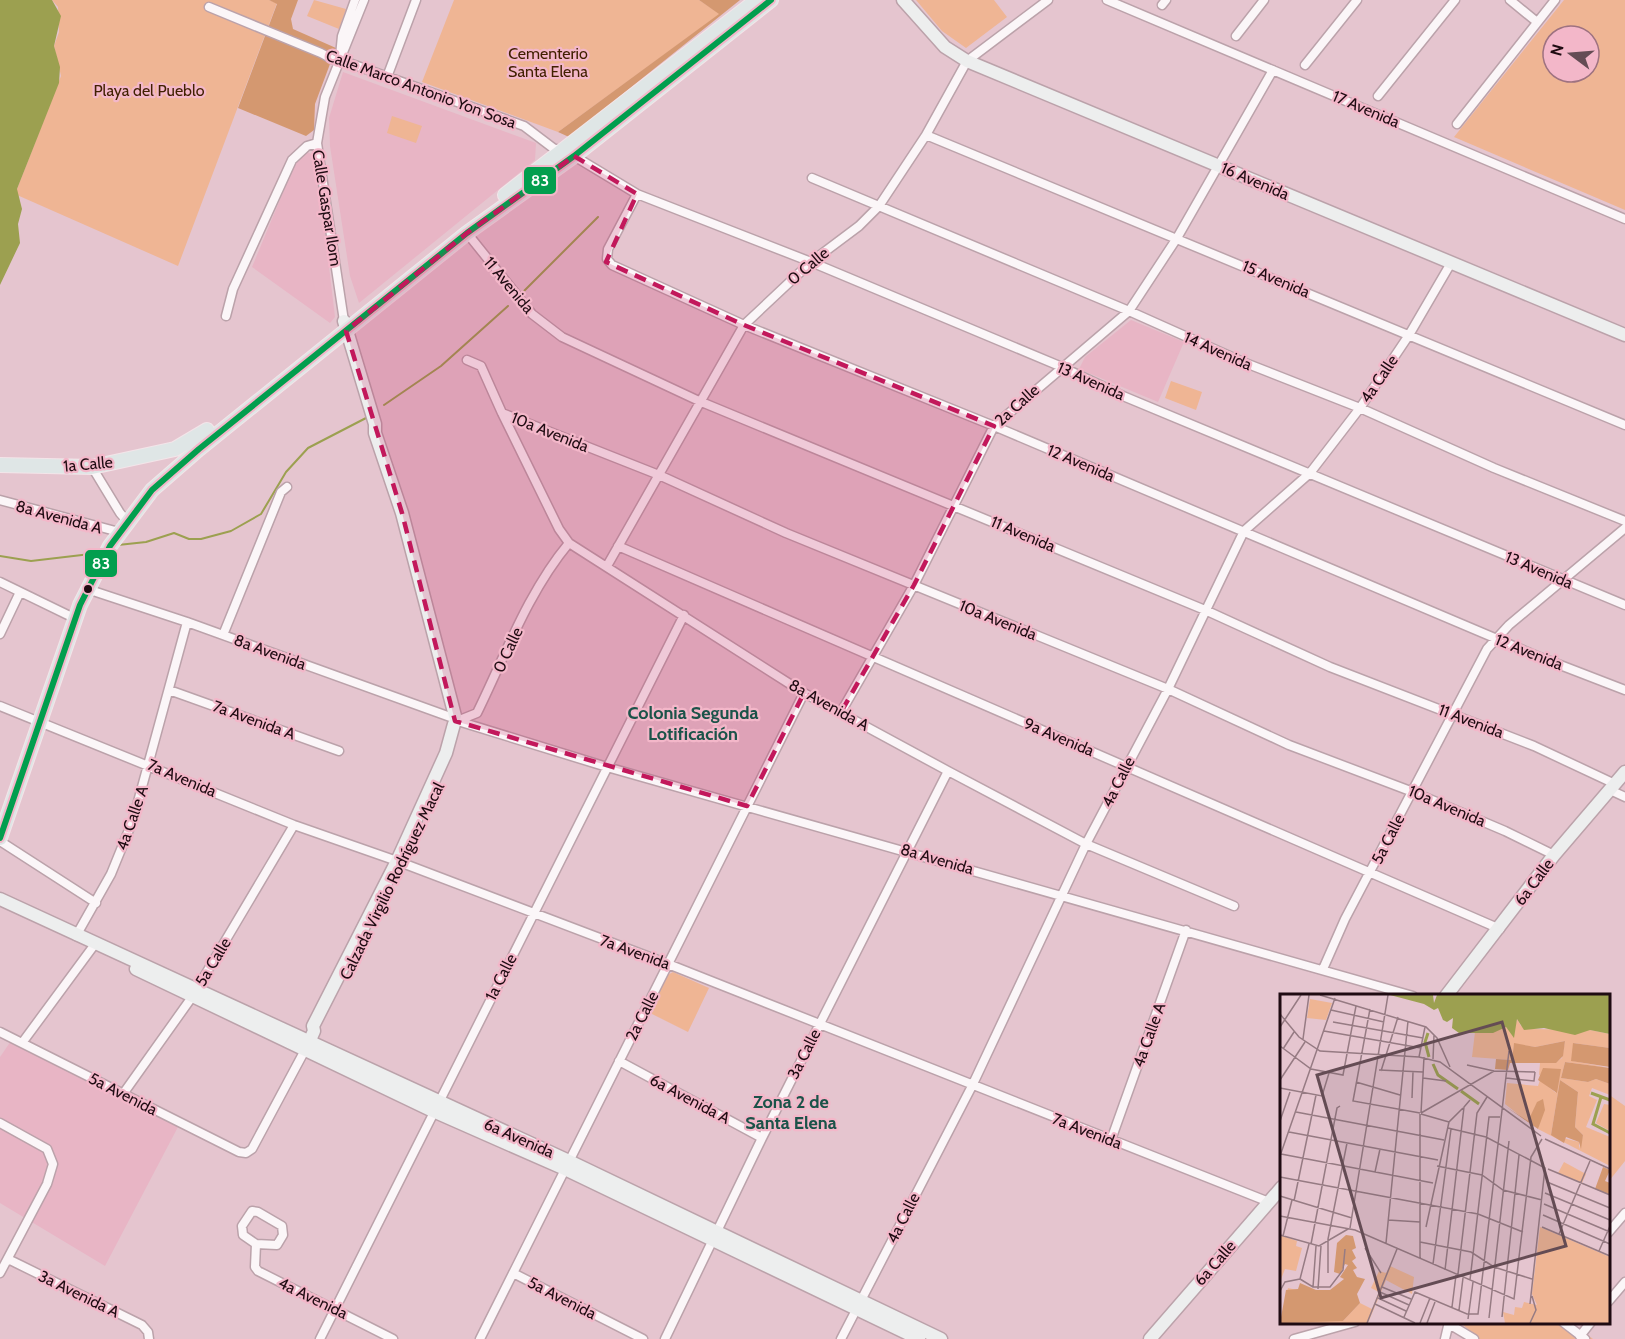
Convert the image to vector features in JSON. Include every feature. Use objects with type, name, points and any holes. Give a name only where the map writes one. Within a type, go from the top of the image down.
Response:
[{"type":"main road","points":[[345,326],[567,154],[757,0]]},
{"type":"main road","points":[[0,839],[75,618],[87,590],[123,527],[152,490],[345,326],[771,0]]},
{"type":"main road","name":"1a Calle","points":[[0,465],[92,466],[175,449],[195,440],[345,326]]},
{"type":"street","points":[[339,63],[342,36],[355,0]]},
{"type":"street","points":[[339,63],[364,0]]},
{"type":"street","points":[[387,77],[416,0]]},
{"type":"street","name":"16 Avenida","points":[[903,0],[945,47],[967,61],[1625,335]]},
{"type":"street","name":"0 Calle","points":[[607,566],[744,325],[811,262],[859,226],[879,206],[926,135],[967,61],[1048,0]]},
{"type":"street","name":"17 Avenida","points":[[1107,0],[1625,219]]},
{"type":"street","points":[[1236,36],[1264,0]]},
{"type":"street","points":[[1305,65],[1358,0]]},
{"type":"street","points":[[1378,96],[1455,0]]},
{"type":"street","points":[[1510,0],[1538,22]]},
{"type":"street","points":[[1457,123],[1555,0]]},
{"type":"street","name":"Calle Marco Antonio Yon Sosa","points":[[209,7],[321,53],[339,63],[349,63],[524,126],[567,154]]},
{"type":"street","name":"Calle Gaspar Ilom","points":[[339,63],[325,97],[317,143],[345,326]]},
{"type":"street","name":"2a Calle","points":[[841,712],[871,656],[914,585],[994,426],[1130,311],[1177,238],[1216,165],[1273,70]]},
{"type":"street","name":"15 Avenida","points":[[926,135],[1625,425]]},
{"type":"street","points":[[226,316],[233,289],[292,160],[307,146],[317,143]]},
{"type":"street","name":"13 Avenida","points":[[567,154],[637,194],[811,262],[1062,367],[1123,396],[1625,605]]},
{"type":"street","name":"14 Avenida","points":[[812,178],[1130,311],[1243,362],[1360,408],[1494,468],[1625,521]]},
{"type":"street","name":"12 Avenida","points":[[637,194],[609,249],[607,259],[612,265],[744,325],[994,426],[1496,639],[1625,690]]},
{"type":"street","name":"11 Avenida","points":[[467,233],[532,314],[562,337],[699,401],[1205,610],[1330,667],[1534,746],[1612,787],[1625,797]]},
{"type":"street","name":"4a Calle","points":[[841,1339],[972,1086],[1064,896],[1086,844],[1168,688],[1244,531],[1310,473],[1360,408],[1408,335],[1451,263]]},
{"type":"street","name":"Calzada Virgilio Rodríguez Macal","points":[[246,1153],[252,1149],[310,1041],[319,1029],[400,862],[458,720],[460,700],[410,514],[382,431],[375,424],[345,326]]},
{"type":"street","name":"10a Avenida","points":[[467,360],[481,366],[502,413],[659,475],[786,533],[1168,688],[1289,745],[1413,792],[1505,831],[1554,855]]},
{"type":"street","name":"8a Avenida A","points":[[502,413],[559,529],[569,543],[804,693],[1086,844],[1234,906]]},
{"type":"street","points":[[92,466],[123,527]]},
{"type":"street","points":[[223,635],[281,492],[287,487]]},
{"type":"street","name":"8a Avenida A","points":[[0,501],[123,527]]},
{"type":"street","name":"5a Calle","points":[[1323,969],[1345,919],[1455,714],[1487,649],[1561,580],[1625,528]]},
{"type":"street","name":"0 Calle","points":[[458,720],[477,713],[532,598],[555,560],[569,543]]},
{"type":"street","name":"9a Avenida","points":[[618,546],[1500,929]]},
{"type":"street","points":[[0,582],[75,618]]},
{"type":"street","name":"8a Avenida","points":[[87,590],[187,622],[458,720],[607,767],[1406,994]]},
{"type":"street","points":[[0,634],[20,592]]},
{"type":"street","name":"1a Calle","points":[[320,1339],[435,1106],[684,615]]},
{"type":"street","name":"4a Calle A","points":[[76,936],[96,903],[123,848],[150,765],[187,622]]},
{"type":"street","name":"7a Avenida A","points":[[169,690],[339,751]]},
{"type":"street","name":"2a Calle","points":[[480,1339],[804,693]]},
{"type":"street","name":"7a Avenida","points":[[0,706],[294,825],[400,862],[668,964],[819,1026],[1269,1202]]},
{"type":"street","name":"3a Calle","points":[[665,1339],[762,1138],[948,771]]},
{"type":"street","name":"6a Calle","points":[[1448,994],[1500,929],[1554,855],[1625,772]]},
{"type":"street","name":"5a Calle","points":[[123,1094],[195,993],[294,825]]},
{"type":"street","points":[[0,839],[96,903]]},
{"type":"street","name":"6a Avenida","points":[[0,899],[195,993],[310,1041],[435,1106],[567,1165],[858,1304],[941,1339]]},
{"type":"street","name":"4a Calle A","points":[[1111,1140],[1186,930]]},
{"type":"street","points":[[22,1043],[95,944]]},
{"type":"street","name":"5a Avenida","points":[[0,1032],[239,1152],[246,1153]]},
{"type":"street","name":"6a Avenida A","points":[[619,1061],[762,1138]]},
{"type":"street","points":[[0,1123],[47,1149],[53,1164],[47,1184],[0,1273]]},
{"type":"street","name":"6a Calle","points":[[1150,1339],[1280,1188]]},
{"type":"street","name":"4a Avenida","points":[[252,1211],[279,1223],[283,1230],[277,1245],[256,1244],[243,1235],[241,1230],[252,1211]]},
{"type":"street","points":[[1610,1231],[1625,1213]]},
{"type":"street","name":"4a Avenida","points":[[256,1244],[256,1270],[393,1339]]},
{"type":"street","name":"3a Avenida A","points":[[8,1259],[142,1325],[149,1336]]},
{"type":"street","name":"5a Avenida","points":[[513,1273],[643,1339]]},
{"type":"street","points":[[1610,1300],[1625,1282]]},
{"type":"street","name":"6a Avenida","points":[[858,1304],[919,1339]]},
{"type":"street","points":[[1294,1339],[1351,1324]]},
{"type":"street","points":[[1445,1339],[1449,1324]]},
{"type":"street","points":[[1451,1324],[1474,1339]]},
{"type":"street","points":[[1564,1324],[1582,1337],[1590,1324]]},
{"type":"highlighted area","points":[[574,156],[637,194],[606,262],[744,325],[994,426],[914,585],[841,712],[804,693],[747,806],[455,721],[402,513],[346,331],[467,233]]},
{"type":"shaded area","points":[[0,0],[52,0],[61,16],[54,46],[60,67],[59,83],[17,189],[22,209],[18,224],[20,243],[0,285]]},
{"type":"shaded area","points":[[269,0],[298,0],[291,19],[293,29],[336,48],[315,104],[314,130],[306,136],[238,108],[277,4]]},
{"type":"shaded area","points":[[699,0],[740,0],[569,137],[558,132],[719,14]]},
{"type":"shaded area","points":[[343,72],[536,143],[535,160],[359,303],[350,276],[330,146],[329,118]]},
{"type":"shaded area","points":[[306,151],[316,157],[335,317],[330,323],[252,267],[294,166]]},
{"type":"shaded area","points":[[1131,320],[1184,342],[1158,402],[1079,369],[1085,357]]},
{"type":"shaded area","points":[[11,1041],[179,1125],[105,1266],[0,1203],[0,1057]]},
{"type":"green space","name":"Playa del Pueblo","points":[[52,0],[269,0],[277,3],[178,266],[17,195],[17,189],[61,76],[54,46],[59,32],[58,7]]},
{"type":"green space","points":[[314,0],[346,9],[339,29],[307,16]]},
{"type":"green space","name":"Cementerio Santa Elena","points":[[454,0],[699,0],[720,14],[558,132],[422,82]]},
{"type":"green space","points":[[916,0],[994,0],[1007,17],[966,48],[942,31]]},
{"type":"green space","points":[[1564,0],[1625,0],[1625,210],[1454,137],[1541,29],[1541,84],[1601,84],[1601,24],[1545,24]]},
{"type":"green space","points":[[392,116],[422,126],[416,143],[387,133]]},
{"type":"green space","points":[[1171,381],[1202,392],[1196,410],[1165,398]]},
{"type":"green space","points":[[673,972],[709,988],[688,1032],[648,1012],[666,976]]},
{"type":"green space","points":[[1610,1095],[1625,1106],[1625,1161],[1610,1180]]},
{"type":"green space","points":[[1462,1324],[1573,1324],[1593,1339],[1479,1339]]},
{"type":"waterway","points":[[522,293],[598,217]]},
{"type":"waterway","points":[[384,405],[441,366],[508,306]]},
{"type":"waterway","points":[[118,545],[146,542],[174,533],[189,539],[201,539],[231,531],[261,514],[286,472],[308,448],[366,418]]},
{"type":"waterway","points":[[0,556],[31,561],[99,553]]},
{"type":"transit line","name":"83","points":[[0,838],[80,605],[110,546],[152,490],[199,449],[467,233],[574,156],[771,0]]},
{"type":"district","name":"Colonia Segunda Lotificación","points":[[693,723]]},
{"type":"district","name":"Zona 2 de Santa Elena","points":[[791,1112]]}]
